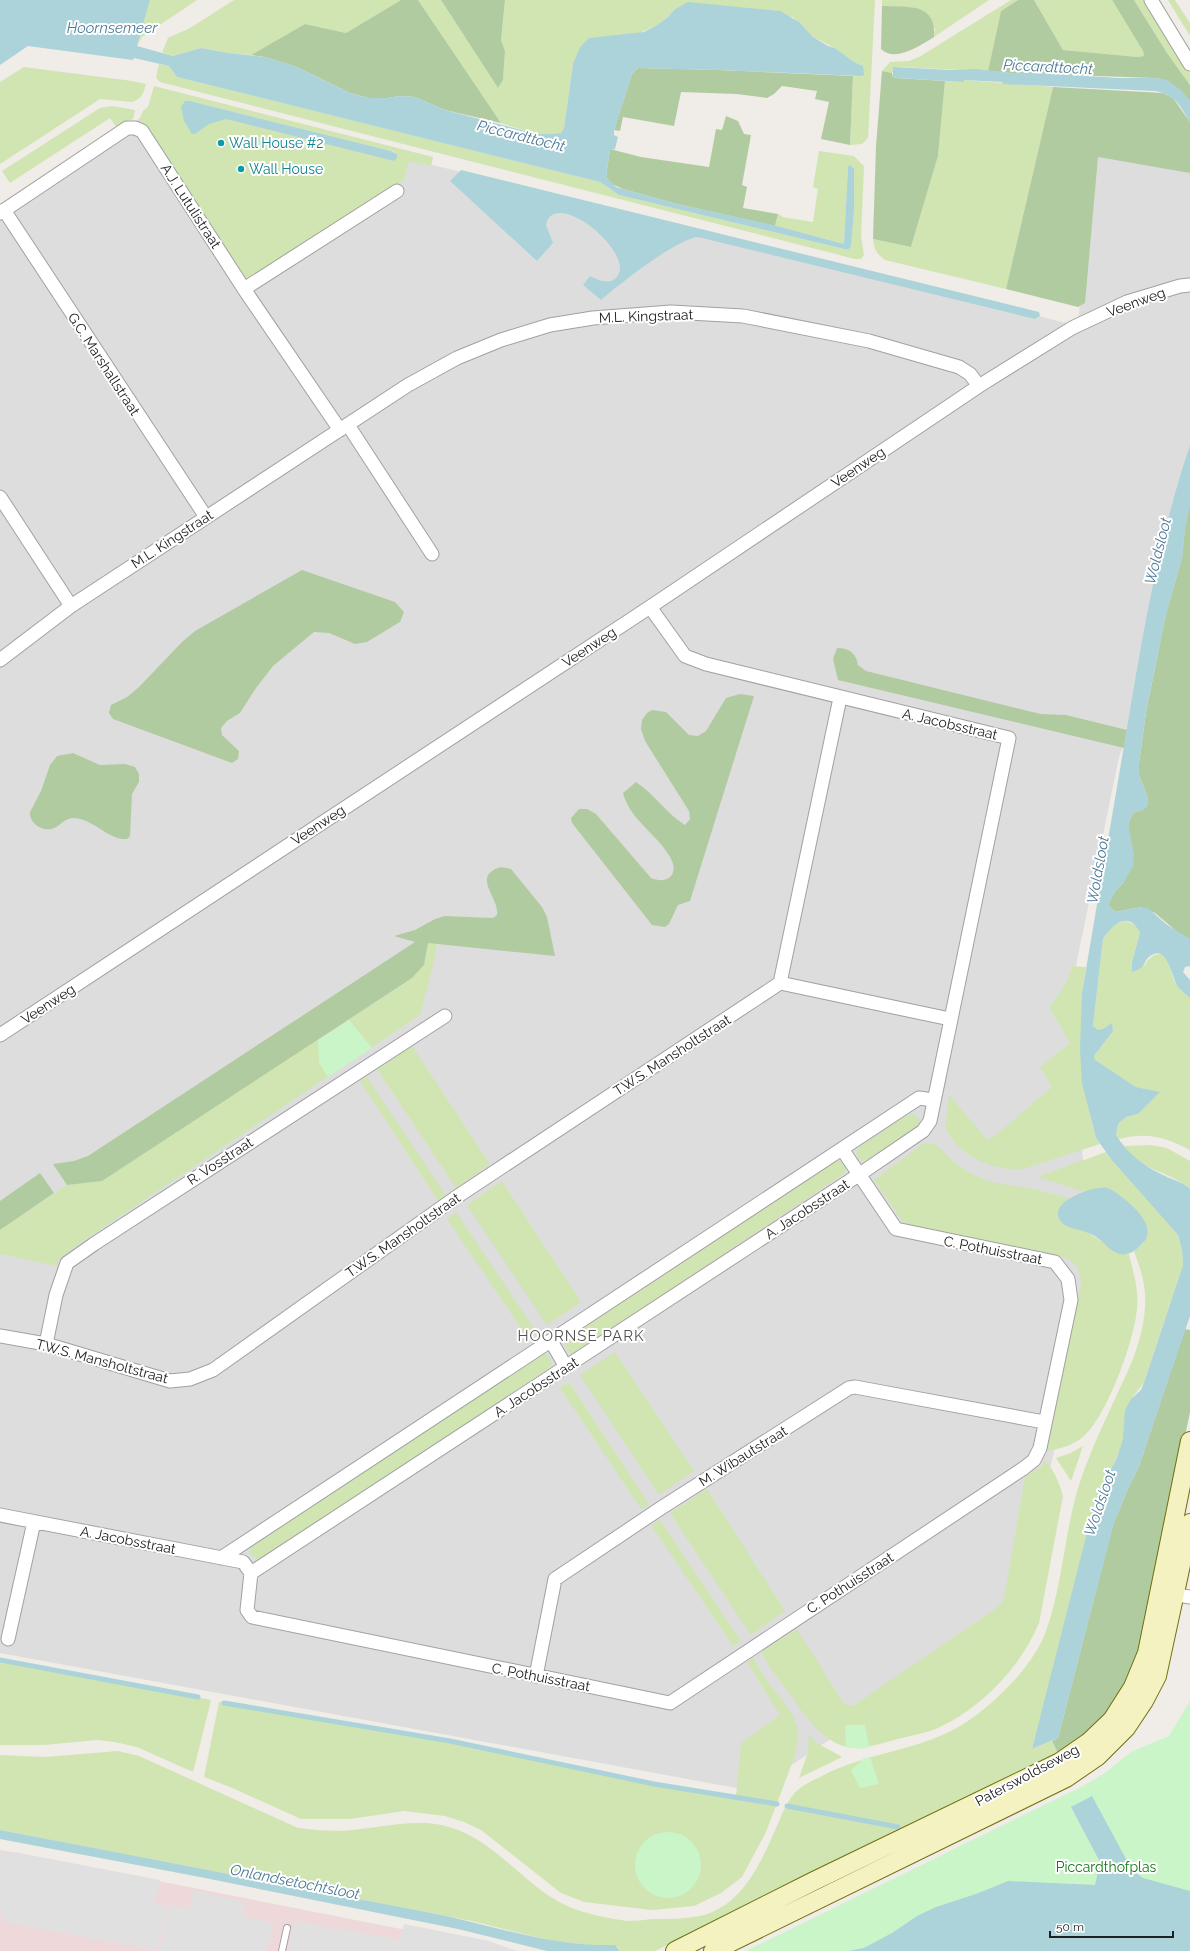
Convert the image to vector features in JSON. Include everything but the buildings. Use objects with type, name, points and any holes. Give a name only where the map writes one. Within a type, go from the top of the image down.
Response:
[{"type":"main road","name":"Paterswoldseweg","points":[[675,1951],[814,1881],[1060,1762],[1089,1742],[1112,1720],[1133,1687],[1147,1653],[1175,1594],[1190,1441]]},
{"type":"main road","name":"Paterswoldseweg","points":[[713,1951],[1066,1778],[1098,1756],[1126,1728],[1144,1701],[1157,1676],[1190,1523]]},
{"type":"street","points":[[1151,0],[1190,64]]},
{"type":"street","name":"A.J. Lutulistraat","points":[[2,211],[127,128],[135,128],[142,131],[244,289],[344,427]]},
{"type":"street","points":[[244,289],[397,191]]},
{"type":"street","name":"G.C. Marshallstraat","points":[[2,211],[206,517]]},
{"type":"street","name":"Veenweg","points":[[0,1035],[650,606],[979,386],[1079,325],[1127,302],[1180,286],[1190,285]]},
{"type":"street","name":"M.L. Kingstraat","points":[[0,660],[71,606],[415,381],[457,358],[501,340],[574,320],[671,312],[743,316],[869,341],[960,367],[970,374],[979,386]]},
{"type":"street","points":[[344,427],[432,554]]},
{"type":"street","points":[[0,497],[71,606]]},
{"type":"street","name":"A. Jacobsstraat","points":[[0,1515],[243,1562],[251,1573],[860,1174],[923,1131],[930,1121],[933,1100],[1009,738],[840,698],[706,664],[685,656],[650,606]]},
{"type":"street","points":[[840,698],[780,984],[950,1019]]},
{"type":"street","name":"T.W.S. Mansholtstraat","points":[[0,1336],[46,1344],[170,1381],[190,1380],[213,1370],[455,1198],[780,984]]},
{"type":"street","name":"R. Vosstraat","points":[[46,1344],[56,1294],[67,1263],[347,1078],[445,1016]]},
{"type":"street","points":[[221,1558],[918,1098],[933,1100]]},
{"type":"street","name":"C. Pothuisstraat","points":[[251,1573],[247,1610],[252,1616],[536,1676],[670,1702],[1024,1468],[1038,1453],[1071,1300],[1068,1279],[1055,1262],[896,1229],[890,1223],[860,1174],[842,1149]]},
{"type":"street","points":[[550,1341],[566,1367]]},
{"type":"street","name":"M. Wibautstraat","points":[[536,1676],[555,1580],[661,1508],[849,1388],[855,1387],[1044,1422]]},
{"type":"street","points":[[8,1639],[34,1522]]},
{"type":"lane","points":[[282,1951],[287,1928]]},
{"type":"shaded area","points":[[168,99],[1078,326],[1092,154],[1190,165],[1190,566],[1119,757],[1067,1009],[1095,1271],[1017,1614],[753,1791],[0,1653],[0,213]]},
{"type":"shaded area","points":[[0,1850],[17,1853],[512,1951],[0,1951]]},
{"type":"shaded area","points":[[0,1852],[13,1854],[2,1913],[0,1913]]},
{"type":"shaded area","points":[[14,1852],[160,1880],[155,1904],[166,1906],[157,1951],[1,1921]]},
{"type":"shaded area","points":[[193,1890],[246,1903],[243,1916],[273,1923],[267,1951],[159,1951],[168,1905],[189,1909]]},
{"type":"shaded area","points":[[294,1921],[400,1940],[404,1924],[489,1941],[517,1951],[288,1951]]},
{"type":"green space","points":[[150,0],[197,0],[142,37],[137,46]]},
{"type":"green space","points":[[234,0],[401,0],[346,33],[305,24],[251,55],[228,53],[201,48],[173,56],[162,52],[168,38],[190,28]]},
{"type":"green space","points":[[401,0],[418,0],[501,123],[445,110],[415,97],[400,96],[369,98],[350,93],[297,67],[265,57],[251,55],[305,24],[346,33]]},
{"type":"green space","points":[[418,0],[441,0],[498,88],[503,80],[505,51],[501,40],[505,0],[875,0],[868,138],[862,144],[850,145],[853,76],[860,76],[863,66],[854,62],[835,48],[813,37],[793,17],[674,10],[667,18],[657,25],[573,64],[564,128],[561,133],[544,134],[529,132],[501,123]]},
{"type":"green space","points":[[441,0],[505,0],[501,40],[505,51],[503,80],[498,88]]},
{"type":"green space","points":[[882,0],[989,0],[934,37],[935,29],[912,7],[882,6]]},
{"type":"green space","points":[[1011,0],[1018,0],[1001,11],[988,71],[897,67],[892,73],[882,71],[890,62],[909,61],[919,57]]},
{"type":"green space","points":[[1018,0],[1034,0],[1063,50],[1138,57],[1144,56],[1143,51],[1112,0],[1134,0],[1167,53],[1190,85],[1190,102],[1175,86],[1166,81],[1155,78],[988,71],[1001,11]]},
{"type":"green space","points":[[1034,0],[1112,0],[1143,51],[1144,56],[1138,57],[1063,50]]},
{"type":"green space","points":[[1134,0],[1144,0],[1190,74],[1190,85],[1167,53]]},
{"type":"green space","points":[[1168,0],[1175,0],[1190,23],[1190,36]]},
{"type":"green space","points":[[882,6],[910,7],[925,12],[931,18],[934,26],[934,37],[908,51],[893,54],[887,53],[881,49]]},
{"type":"green space","points":[[159,64],[169,66],[177,77],[600,182],[619,195],[844,249],[849,249],[851,245],[854,212],[853,166],[848,167],[844,244],[775,226],[778,214],[783,217],[813,222],[818,189],[813,187],[819,151],[854,156],[864,166],[861,236],[864,255],[861,259],[855,259],[160,82],[156,78]]},
{"type":"green space","points":[[24,67],[146,84],[142,96],[135,101],[100,99],[0,164],[0,82]]},
{"type":"green space","points":[[638,68],[853,76],[850,145],[821,139],[829,102],[815,99],[817,91],[782,86],[774,94],[767,98],[737,94],[681,92],[674,126],[623,117],[620,131],[614,130],[632,74]]},
{"type":"green space","points":[[882,71],[892,73],[893,77],[896,78],[945,81],[938,156],[911,247],[873,239],[876,146]]},
{"type":"green space","points":[[964,80],[1053,87],[1006,289],[885,260],[876,251],[873,243],[873,239],[911,247],[938,156],[945,81],[964,82]]},
{"type":"green space","points":[[154,86],[433,157],[431,166],[409,161],[404,180],[248,281],[145,124],[139,120],[143,111],[148,107]],"holes":[[[185,101],[395,152],[396,160],[394,161],[226,119],[209,124],[195,134],[192,134]]]},
{"type":"green space","points":[[1053,87],[1163,93],[1173,98],[1190,122],[1190,173],[1098,157],[1085,303],[1078,307],[1006,289]]},
{"type":"green space","points":[[112,106],[135,110],[133,119],[125,122],[117,128],[110,118],[10,183],[2,171],[100,108]]},
{"type":"green space","points":[[726,116],[738,121],[744,134],[751,135],[742,185],[747,187],[743,208],[778,214],[775,226],[677,204],[623,189],[612,184],[606,177],[610,149],[641,157],[709,167],[716,129],[722,130]]},
{"type":"green space","points":[[1190,504],[1190,939],[1181,935],[1155,913],[1142,907],[1115,912],[1108,905],[1115,891],[1124,882],[1130,839],[1128,824],[1133,813],[1143,810],[1148,798],[1139,775],[1139,763],[1146,712],[1166,614],[1182,558],[1185,527]]},
{"type":"green space","points":[[302,570],[395,602],[404,612],[400,622],[367,642],[355,644],[329,633],[314,632],[273,666],[256,688],[240,713],[227,721],[221,728],[222,735],[239,751],[238,759],[232,763],[113,719],[109,713],[111,705],[127,697],[139,687],[182,642],[195,631]]},
{"type":"green space","points":[[837,648],[848,650],[854,654],[858,665],[866,671],[1041,714],[1066,715],[1127,730],[1124,748],[838,680],[833,659]]},
{"type":"green space","points":[[740,694],[754,696],[690,901],[678,905],[669,924],[665,927],[652,925],[572,823],[571,818],[579,809],[587,809],[596,814],[651,878],[657,880],[667,879],[673,873],[674,868],[670,857],[665,849],[631,811],[626,803],[623,793],[636,782],[685,825],[690,819],[689,811],[645,741],[641,729],[642,720],[647,713],[652,710],[666,712],[689,735],[698,736],[706,731],[726,698]]},
{"type":"green space","points":[[73,753],[100,765],[125,764],[135,767],[139,774],[139,782],[132,794],[130,836],[127,839],[114,837],[94,825],[80,819],[70,818],[51,829],[43,829],[31,820],[30,812],[41,791],[50,765],[57,756]]},
{"type":"green space","points":[[501,867],[511,869],[542,907],[547,917],[555,956],[428,943],[424,965],[412,978],[102,1181],[67,1185],[53,1164],[74,1161],[88,1156],[415,942],[394,936],[415,930],[435,919],[445,916],[493,918],[497,915],[497,908],[488,888],[487,882],[488,876],[492,871]]},
{"type":"green space","points":[[1126,921],[1137,926],[1140,933],[1132,962],[1144,966],[1156,954],[1163,955],[1169,963],[1173,979],[1176,984],[1190,998],[1190,1150],[1172,1141],[1155,1137],[1138,1136],[1118,1139],[1116,1135],[1118,1124],[1126,1117],[1138,1114],[1159,1092],[1136,1087],[1094,1060],[1094,1056],[1113,1031],[1098,1030],[1093,1026],[1103,939],[1118,923]]},
{"type":"green space","points":[[428,943],[437,944],[434,962],[420,1015],[86,1239],[59,1259],[57,1266],[0,1254],[0,1230],[67,1185],[102,1181],[412,978],[424,965]]},
{"type":"green space","points":[[1072,966],[1086,967],[1082,993],[1090,1115],[1096,1138],[1100,1144],[1023,1169],[1006,1169],[982,1162],[960,1148],[945,1128],[949,1095],[987,1139],[992,1138],[1052,1087],[1040,1067],[1070,1043],[1049,1007],[1066,983]]},
{"type":"green space","points":[[349,1020],[372,1048],[328,1077],[319,1063],[318,1040]]},
{"type":"green space","points":[[412,1046],[490,1164],[456,1188],[377,1069]]},
{"type":"green space","points":[[366,1076],[446,1196],[438,1201],[360,1081]]},
{"type":"green space","points":[[912,1114],[918,1117],[920,1122],[918,1126],[865,1161],[858,1159],[856,1151],[861,1146],[902,1118]]},
{"type":"green space","points":[[924,1143],[937,1145],[954,1162],[968,1172],[985,1180],[1034,1189],[1070,1199],[1064,1203],[1065,1226],[1085,1231],[1121,1254],[1129,1254],[1137,1294],[1137,1308],[1131,1338],[1118,1376],[1102,1412],[1084,1436],[1071,1444],[1062,1448],[1047,1451],[1081,1284],[1080,1275],[1077,1268],[1075,1264],[1064,1257],[907,1224],[902,1221],[874,1180]]},
{"type":"green space","points":[[1151,1145],[1167,1148],[1190,1161],[1190,1189],[1174,1178],[1147,1166],[1131,1154],[1124,1146]]},
{"type":"green space","points":[[1106,1152],[1178,1235],[1182,1250],[1183,1265],[1145,1380],[1132,1398],[1129,1405],[1123,1440],[1119,1453],[1101,1488],[1032,1749],[1052,1741],[1058,1753],[655,1951],[620,1951],[618,1947],[609,1945],[590,1945],[552,1941],[472,1921],[0,1830],[0,1755],[45,1757],[118,1751],[139,1756],[298,1828],[345,1831],[418,1823],[445,1826],[458,1830],[486,1845],[534,1885],[559,1902],[575,1909],[612,1919],[637,1921],[700,1916],[714,1911],[726,1904],[746,1885],[754,1873],[790,1798],[794,1793],[804,1785],[837,1769],[931,1740],[965,1723],[1001,1695],[1023,1670],[1040,1644],[1052,1613],[1070,1521],[1079,1485],[1097,1437],[1133,1359],[1142,1330],[1145,1310],[1145,1290],[1134,1251],[1144,1243],[1085,1190],[1082,1191],[1037,1177]]},
{"type":"green space","points":[[836,1161],[844,1162],[846,1166],[845,1173],[576,1353],[571,1353],[567,1350],[565,1343],[571,1336]]},
{"type":"green space","points":[[40,1173],[54,1193],[0,1230],[0,1201]]},
{"type":"green space","points":[[502,1181],[581,1302],[547,1325],[467,1205]]},
{"type":"green space","points":[[456,1212],[537,1333],[528,1339],[447,1219]]},
{"type":"green space","points":[[1185,1329],[1190,1330],[1190,1412],[1141,1647],[1126,1684],[1104,1719],[1085,1737],[1058,1753],[1052,1741],[1058,1738],[1113,1525],[1139,1466]]},
{"type":"green space","points":[[615,1352],[694,1471],[659,1495],[580,1375]]},
{"type":"green space","points":[[541,1354],[546,1354],[552,1362],[552,1365],[548,1369],[260,1560],[256,1559],[250,1553],[251,1545]]},
{"type":"green space","points":[[569,1382],[649,1504],[641,1509],[560,1388]]},
{"type":"green space","points":[[1083,1446],[1071,1481],[1056,1458],[1071,1453]]},
{"type":"green space","points":[[1044,1459],[1056,1476],[1063,1496],[1039,1623],[1022,1655],[1011,1670],[985,1697],[956,1719],[940,1727],[903,1738],[859,1748],[840,1745],[824,1736],[806,1716],[771,1669],[761,1652],[797,1629],[844,1704],[853,1706],[998,1607],[1004,1599],[1025,1477],[1042,1466]]},
{"type":"green space","points":[[707,1489],[785,1611],[751,1635],[670,1513]]},
{"type":"green space","points":[[660,1520],[741,1641],[733,1646],[651,1525]]},
{"type":"green space","points":[[753,1657],[763,1675],[793,1715],[798,1730],[796,1753],[766,1832],[742,1877],[721,1893],[694,1906],[652,1910],[584,1902],[561,1893],[481,1830],[464,1822],[445,1816],[404,1811],[350,1819],[301,1819],[204,1777],[219,1702],[450,1741],[654,1784],[736,1797],[741,1743],[780,1715],[747,1662]]},
{"type":"green space","points":[[0,1660],[211,1700],[193,1772],[137,1747],[115,1742],[97,1740],[44,1745],[0,1745]]},
{"type":"green space","name":"Piccardthofplas","points":[[1190,1701],[1190,1951],[746,1951],[1083,1786],[1105,1773],[1131,1752],[1169,1736]]},
{"type":"green space","points":[[845,1725],[865,1725],[869,1747],[861,1749],[846,1747]]},
{"type":"green space","points":[[809,1735],[817,1743],[842,1757],[799,1778],[808,1752]]},
{"type":"green space","points":[[870,1757],[879,1784],[860,1788],[851,1770],[863,1759]]},
{"type":"green space","points":[[668,1832],[680,1835],[691,1842],[698,1853],[701,1865],[698,1877],[691,1888],[680,1895],[668,1898],[656,1895],[645,1888],[638,1877],[635,1865],[638,1853],[645,1842],[656,1835]]},
{"type":"water","points":[[0,0],[150,0],[137,46],[173,56],[201,48],[265,57],[297,67],[350,93],[369,98],[400,96],[415,97],[445,110],[529,132],[544,134],[561,133],[564,128],[573,64],[580,47],[589,38],[644,32],[657,25],[667,18],[674,10],[688,2],[780,11],[799,22],[813,37],[828,46],[835,48],[854,62],[863,66],[864,75],[638,68],[632,74],[614,131],[614,135],[618,137],[615,149],[610,150],[606,177],[616,187],[677,204],[773,225],[844,244],[848,167],[850,165],[854,168],[854,212],[851,246],[849,249],[844,249],[619,195],[600,182],[177,77],[169,66],[134,58],[133,60],[28,46],[0,65]]},
{"type":"water","points":[[893,67],[951,70],[976,69],[1010,73],[1042,73],[1118,78],[1155,78],[1167,80],[1182,91],[1190,102],[1190,122],[1173,98],[1155,91],[1003,84],[1002,82],[964,80],[964,82],[896,78],[893,77]]},
{"type":"water","points":[[185,101],[391,151],[397,154],[397,158],[394,161],[226,119],[209,124],[195,134],[192,134],[184,121],[181,107]]},
{"type":"water","points":[[461,170],[1039,312],[1040,316],[1035,319],[698,237],[689,239],[663,253],[601,300],[583,285],[590,276],[603,281],[613,280],[616,278],[620,267],[616,254],[593,228],[578,218],[564,213],[552,215],[546,225],[553,243],[537,261],[450,181]]},
{"type":"water","name":"Woldsloot","points":[[1190,445],[1190,504],[1185,527],[1182,558],[1166,614],[1146,712],[1139,763],[1139,775],[1148,798],[1148,806],[1143,810],[1133,813],[1128,824],[1134,855],[1133,866],[1124,882],[1115,891],[1108,905],[1115,912],[1142,907],[1148,908],[1166,924],[1190,939],[1190,966],[1185,967],[1183,972],[1190,980],[1190,998],[1178,987],[1169,964],[1162,955],[1157,953],[1152,955],[1147,959],[1141,968],[1132,972],[1132,962],[1140,933],[1136,926],[1131,922],[1121,922],[1111,928],[1103,939],[1093,1026],[1098,1030],[1103,1029],[1112,1023],[1113,1031],[1094,1056],[1095,1060],[1136,1087],[1160,1092],[1138,1114],[1126,1117],[1118,1124],[1116,1135],[1125,1148],[1143,1163],[1190,1189],[1190,1316],[1139,1466],[1113,1526],[1058,1738],[1032,1749],[1092,1513],[1101,1488],[1117,1458],[1123,1439],[1125,1410],[1131,1399],[1141,1390],[1145,1380],[1183,1265],[1182,1250],[1178,1235],[1111,1159],[1096,1138],[1082,1083],[1080,1049],[1082,993],[1139,657],[1169,515]]},
{"type":"water","points":[[1098,1188],[1106,1188],[1118,1194],[1137,1211],[1145,1222],[1147,1234],[1145,1240],[1132,1252],[1120,1254],[1092,1235],[1065,1225],[1058,1216],[1062,1204],[1069,1199],[1076,1195]]},
{"type":"water","name":"Piccardthofplas","points":[[1092,1796],[1132,1870],[1143,1878],[1190,1891],[1190,1951],[848,1951],[864,1948],[892,1933],[917,1916],[936,1907],[976,1894],[1008,1881],[1095,1885],[1100,1862],[1071,1807]]},
{"type":"water","points":[[0,1830],[426,1912],[544,1939],[591,1945],[615,1945],[620,1951],[547,1951],[458,1929],[200,1877],[0,1839]]},
{"type":"waterway","points":[[0,1660],[198,1697]]},
{"type":"waterway","points":[[224,1703],[450,1741],[654,1784],[777,1804]]},
{"type":"waterway","points":[[787,1806],[898,1827]]},
{"type":"place","name":"Wall House #2","points":[[221,143]]},
{"type":"place","name":"Wall House","points":[[241,169]]},
{"type":"district","name":"HOORNSE PARK","points":[[581,1336]]},
{"type":"water label","name":"Hoornsemeer","points":[[112,28]]},
{"type":"water label","name":"Piccardttocht","points":[[1048,67]]},
{"type":"water label","name":"Piccardttocht","points":[[521,136]]},
{"type":"water label","name":"Onlandsetochtsloot","points":[[295,1882]]}]
